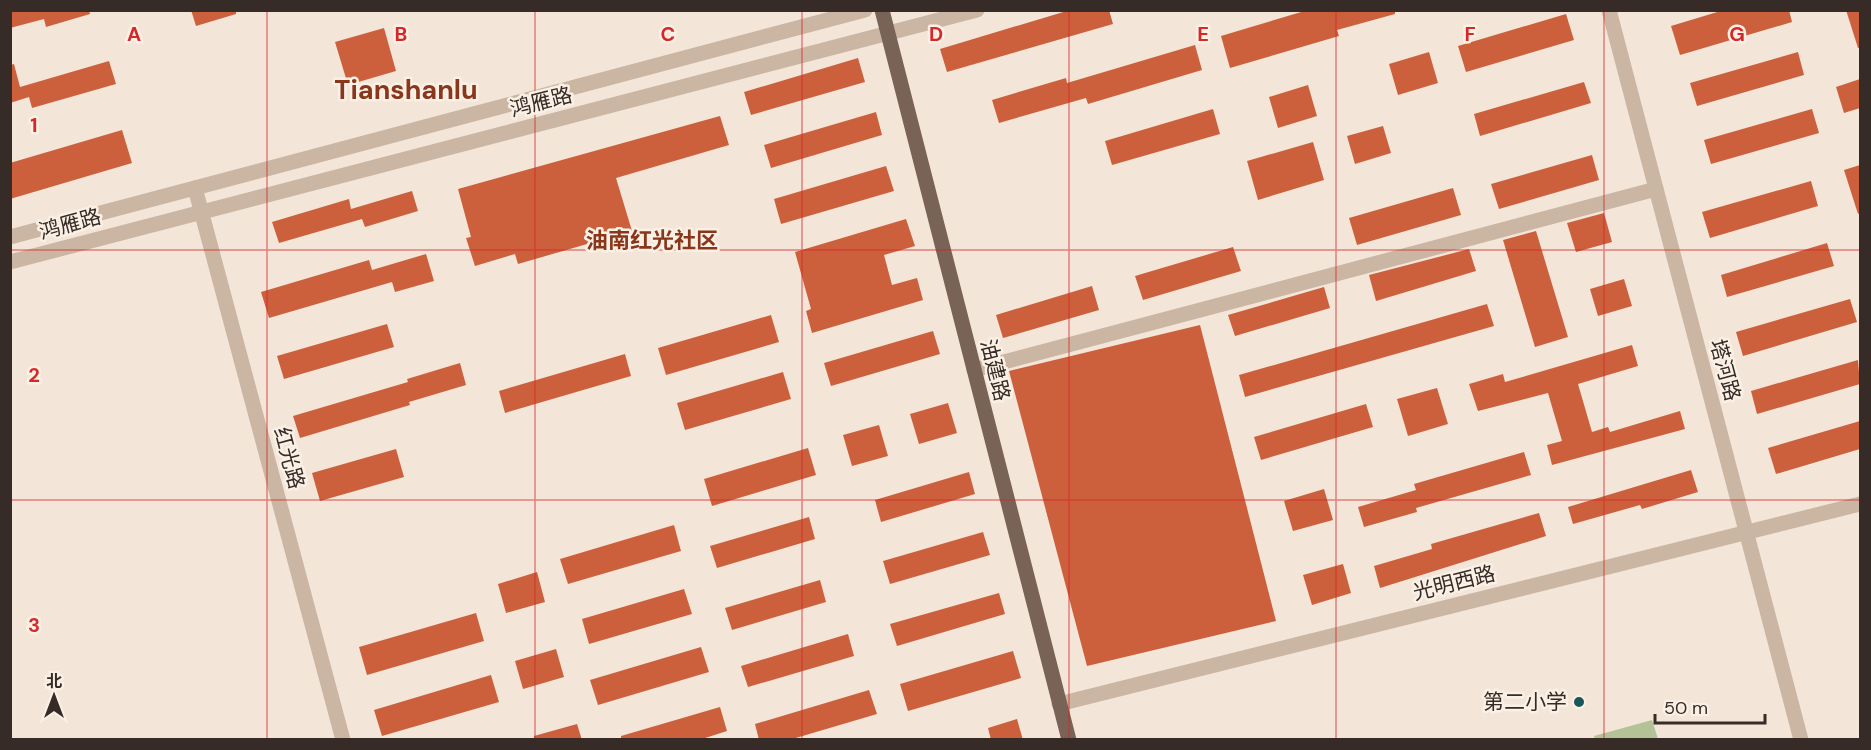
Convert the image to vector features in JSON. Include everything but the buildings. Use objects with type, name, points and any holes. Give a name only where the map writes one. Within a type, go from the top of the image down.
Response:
[{"type":"main road","name":"油建路","points":[[882,10],[1069,740]]},
{"type":"street","name":"鸿雁路","points":[[10,237],[865,10]]},
{"type":"street","name":"鸿雁路","points":[[10,262],[977,10]]},
{"type":"street","name":"塔河路","points":[[1609,10],[1801,740]]},
{"type":"street","name":"红光路","points":[[195,188],[344,740]]},
{"type":"street","points":[[974,370],[1656,189]]},
{"type":"street","name":"光明西路","points":[[1059,704],[1860,504]]},
{"type":"green space","points":[[1652,720],[1658,739],[1595,739],[1594,736]]},
{"type":"place","name":"第二小学","points":[[1579,702]]},
{"type":"district","name":"Tianshanlu","points":[[406,90]]},
{"type":"district","name":"油南红光社区","points":[[652,240]]}]
